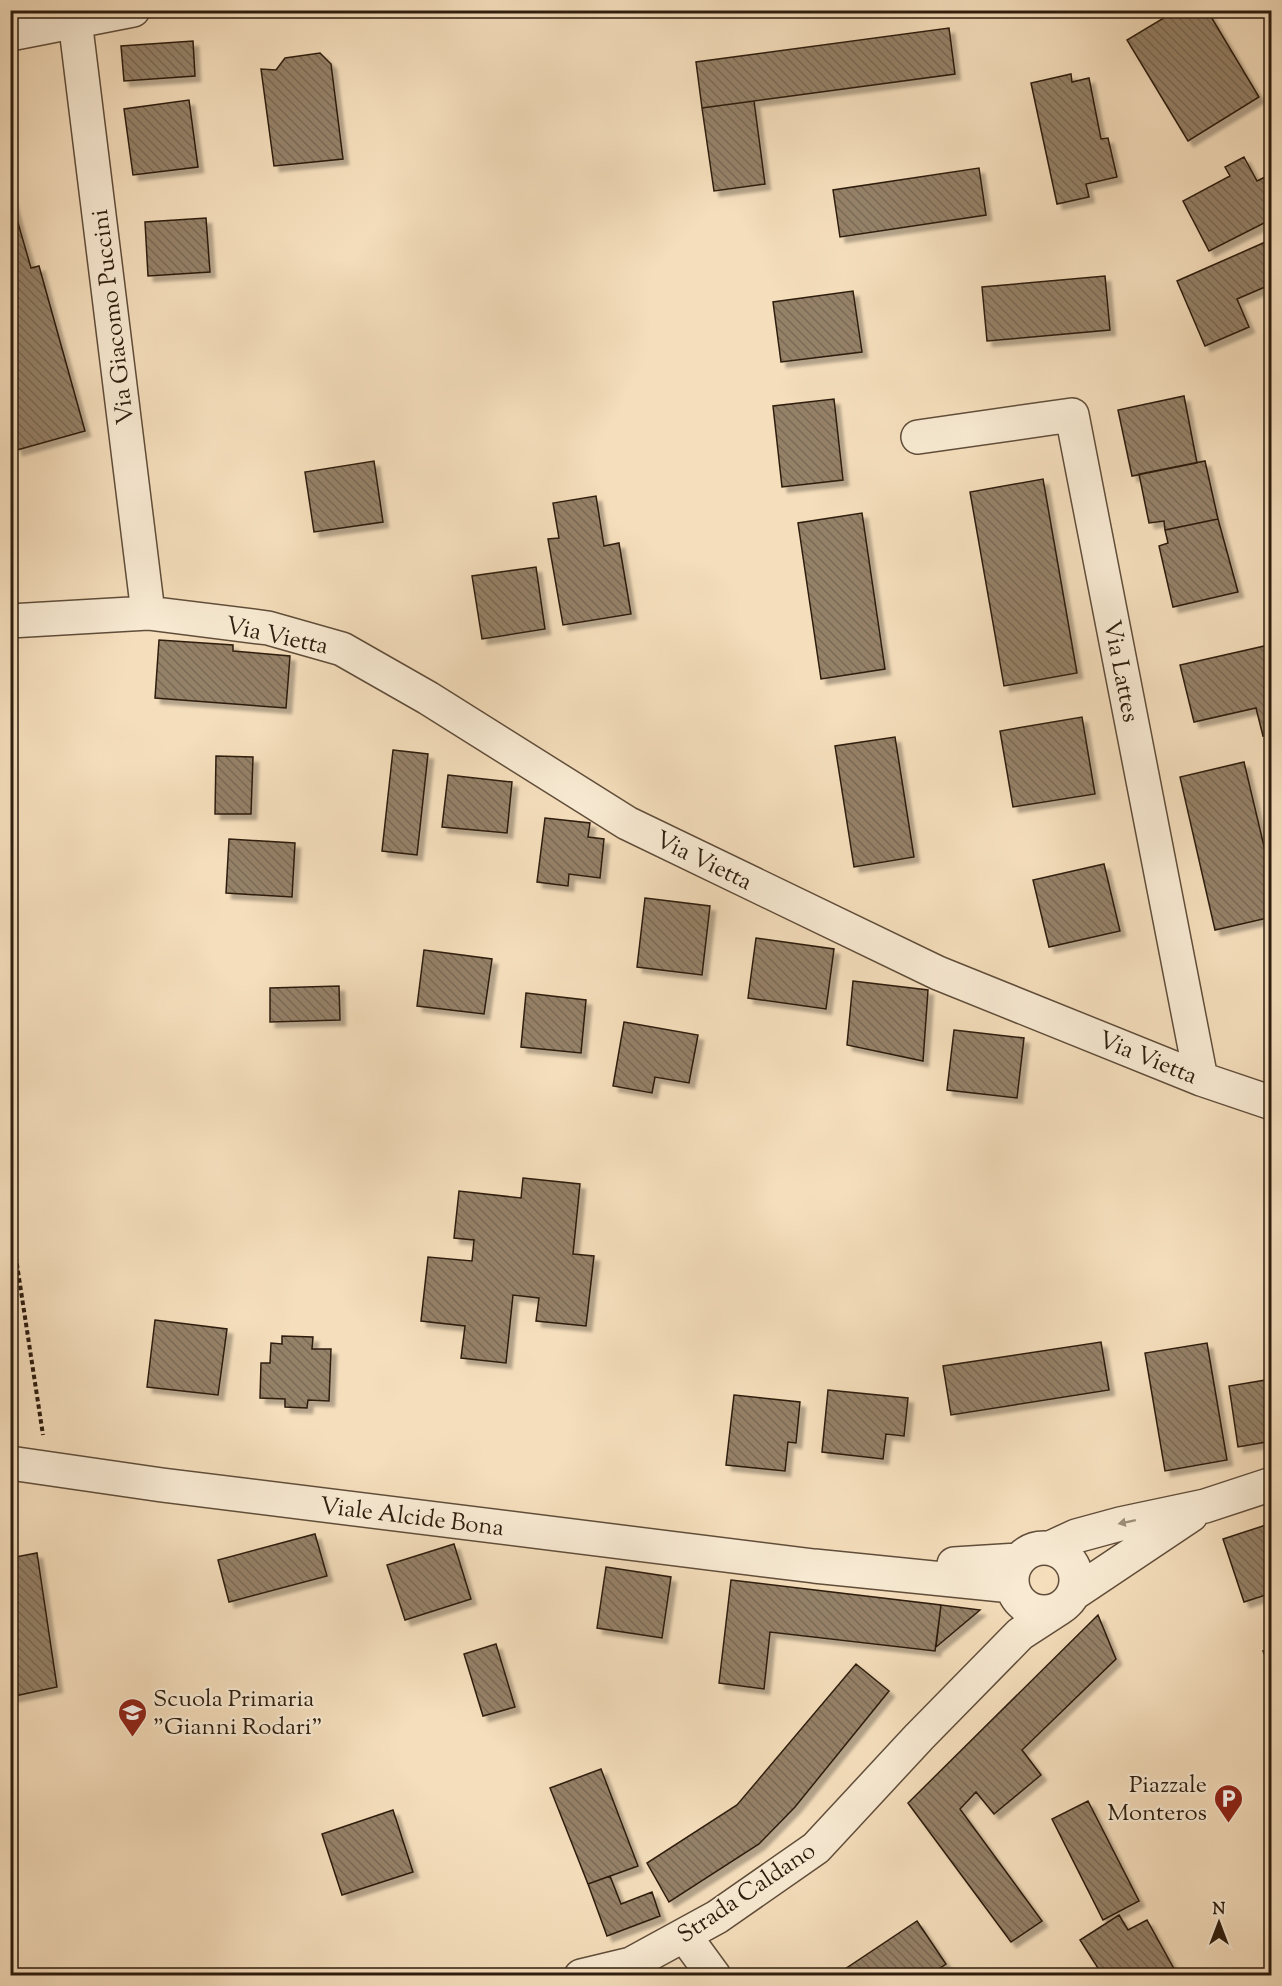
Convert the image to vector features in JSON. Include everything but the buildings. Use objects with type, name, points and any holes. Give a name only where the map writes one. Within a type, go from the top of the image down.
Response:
[{"type":"street","points":[[10,34],[133,10]]},
{"type":"street","name":"Via Giacomo Puccini","points":[[75,20],[148,614]]},
{"type":"street","name":"Via Lattes","points":[[918,437],[1072,415],[1201,1078]]},
{"type":"street","name":"Via Vietta","points":[[10,621],[148,614],[268,628],[342,649],[428,698],[627,823],[938,973],[1201,1078],[1272,1103]]},
{"type":"street","name":"Viale Alcide Bona","points":[[10,1463],[162,1485],[814,1566],[912,1566],[1016,1582]]},
{"type":"street","points":[[1050,1548],[1059,1551],[1073,1565],[1076,1585],[1066,1601],[1038,1612],[1028,1608],[1016,1582],[1032,1549],[1050,1548],[1076,1536],[1205,1506],[1272,1484]]},
{"type":"street","name":"Strada Caldano","points":[[581,1976],[631,1964],[717,1917],[816,1848],[1020,1634],[1205,1506]]},
{"type":"street","name":"Strada Caldano","points":[[986,1668],[1016,1582]]},
{"type":"street","points":[[684,1935],[714,1976]]},
{"type":"path","points":[[10,1219],[49,1469]]},
{"type":"place","name":"Scuola Primaria \"Gianni Rodari\"","points":[[132,1738]]},
{"type":"place","name":"Piazzale Monteros","points":[[1228,1824]]}]
